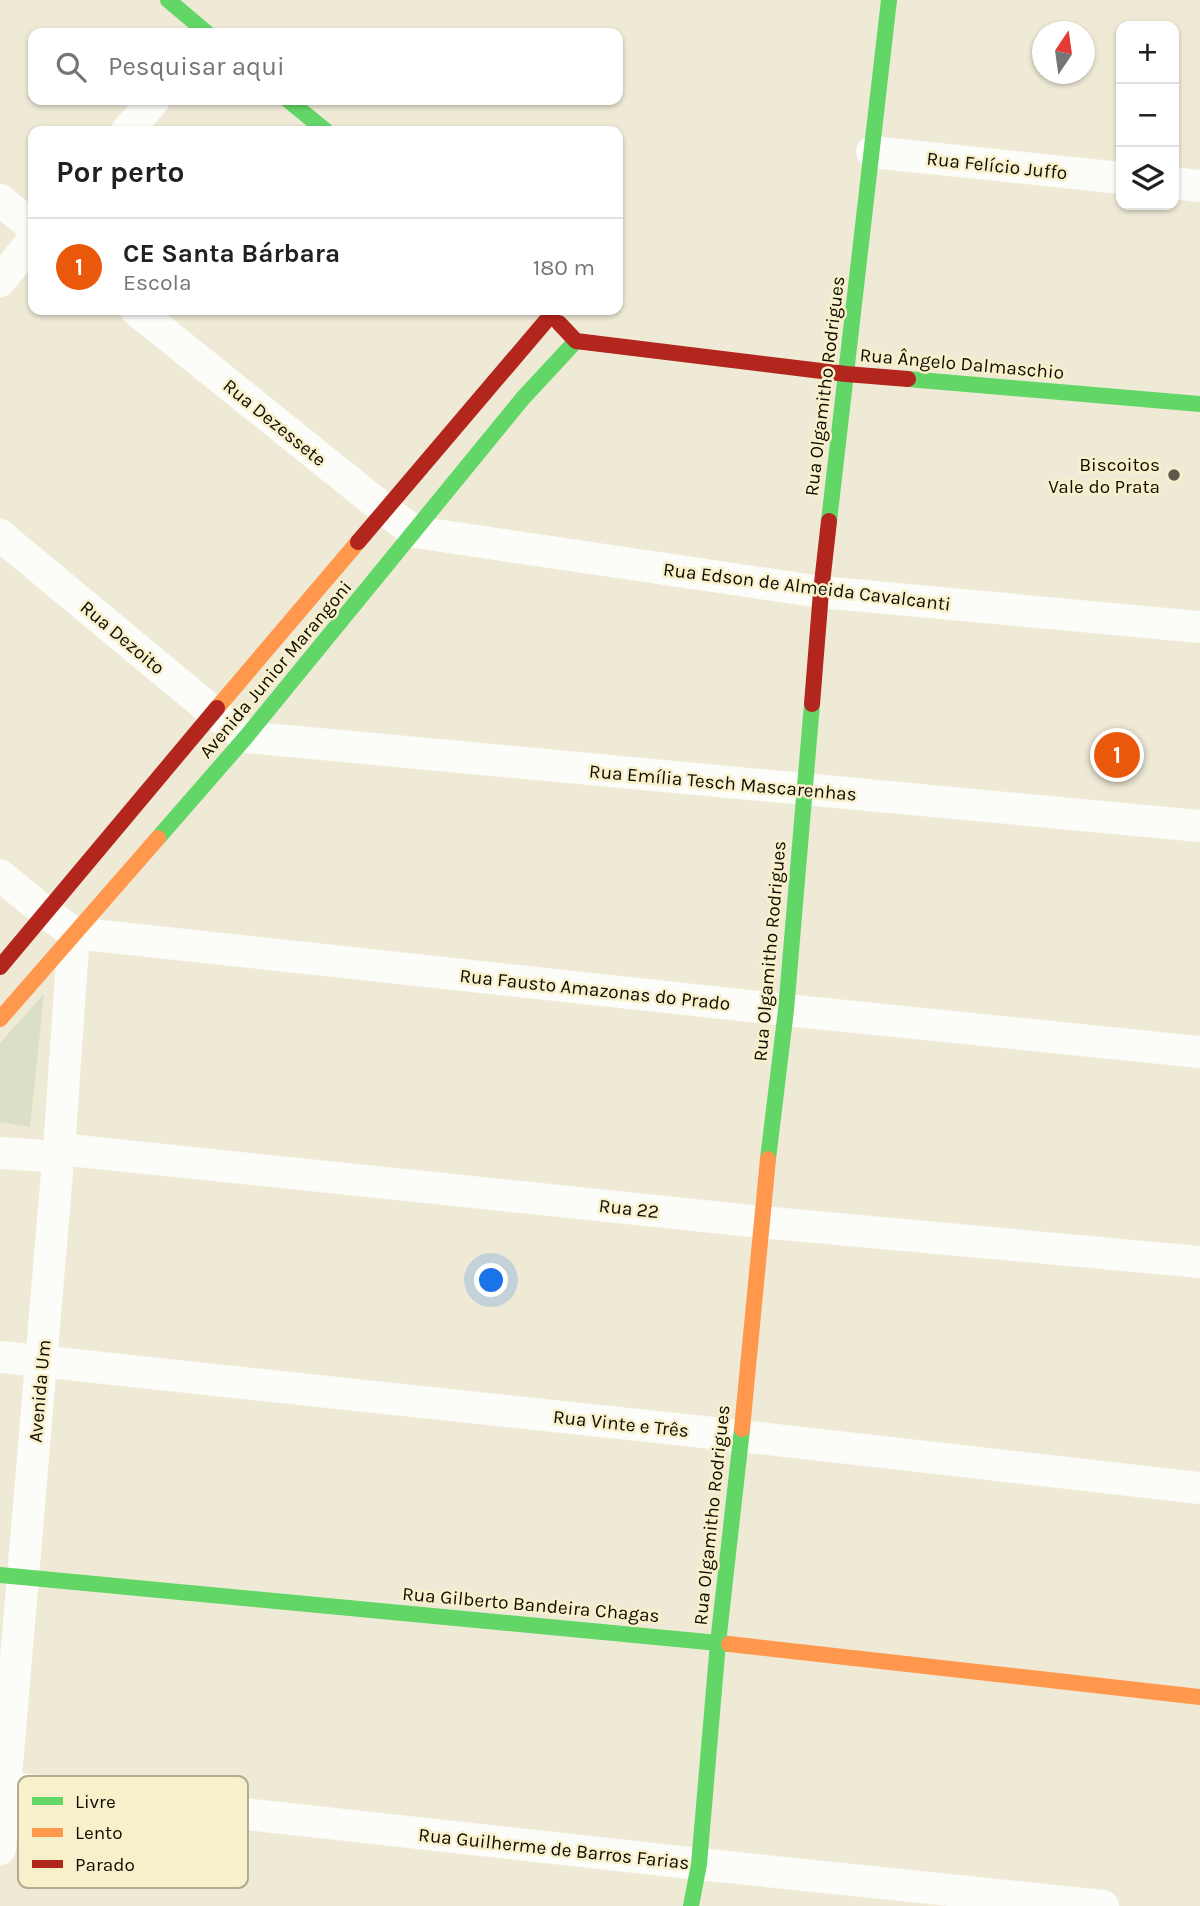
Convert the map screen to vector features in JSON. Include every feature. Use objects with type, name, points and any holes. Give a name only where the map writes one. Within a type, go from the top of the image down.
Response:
[{"type":"street","points":[[168,0],[200,28]]},
{"type":"street","name":"Rua Olgamitho Rodrigues","points":[[691,1906],[699,1864],[718,1643],[761,1222],[786,1010],[821,592],[889,0]]},
{"type":"street","points":[[131,126],[150,105]]},
{"type":"street","points":[[294,105],[320,126]]},
{"type":"street","name":"Rua Felício Juffo","points":[[872,152],[1116,177]]},
{"type":"street","points":[[1179,184],[1200,186]]},
{"type":"street","points":[[0,200],[28,223]]},
{"type":"street","points":[[0,281],[28,246]]},
{"type":"street","name":"Rua Dezessete","points":[[142,315],[415,532]]},
{"type":"street","points":[[552,316],[576,341]]},
{"type":"street","name":"Avenida Junior Marangoni","points":[[0,967],[213,712],[552,316]]},
{"type":"street","name":"Rua Ângelo Dalmaschio","points":[[576,341],[846,374],[1200,404]]},
{"type":"street","name":"Avenida Junior Marangoni","points":[[0,1019],[246,737],[523,398],[576,341]]},
{"type":"street","name":"Rua Edson de Almeida Cavalcanti","points":[[415,532],[821,592],[1200,627]]},
{"type":"street","name":"Rua Dezoito","points":[[0,535],[246,737]]},
{"type":"street","name":"Rua Emília Tesch Mascarenhas","points":[[246,737],[1200,826]]},
{"type":"street","points":[[0,875],[74,933]]},
{"type":"street","name":"Rua Fausto Amazonas do Prado","points":[[74,933],[1200,1052]]},
{"type":"street","name":"Avenida Um","points":[[0,1849],[12,1576],[42,1362],[74,933]]},
{"type":"street","name":"Rua 22","points":[[0,1153],[59,1153],[1200,1262]]},
{"type":"street","name":"Rua Vinte e Três","points":[[0,1357],[1200,1488]]},
{"type":"street","name":"Rua Gilberto Bandeira Chagas","points":[[12,1576],[718,1643],[1200,1698]]},
{"type":"street","name":"Rua Guilherme de Barros Farias","points":[[248,1814],[1103,1906]]},
{"type":"green space","points":[[44,994],[30,1127],[0,1122],[0,1043]]},
{"type":"traffic: fast","points":[[168,0],[201,28]]},
{"type":"traffic: fast","points":[[829,521],[889,0]]},
{"type":"traffic: fast","points":[[294,105],[320,126]]},
{"type":"traffic: fast","points":[[158,838],[246,737],[523,398],[576,341]]},
{"type":"traffic: fast","points":[[908,379],[1200,404]]},
{"type":"traffic: fast","points":[[768,1159],[786,1010],[812,704]]},
{"type":"traffic: fast","points":[[691,1906],[699,1864],[718,1643],[742,1429]]},
{"type":"traffic: fast","points":[[0,1575],[729,1644]]},
{"type":"traffic: slow","points":[[217,708],[358,542]]},
{"type":"traffic: slow","points":[[0,1019],[158,838]]},
{"type":"traffic: slow","points":[[742,1429],[768,1159]]},
{"type":"traffic: slow","points":[[729,1644],[1200,1697]]},
{"type":"traffic: jam","points":[[358,542],[551,315]]},
{"type":"traffic: jam","points":[[559,323],[576,341],[908,379]]},
{"type":"traffic: jam","points":[[812,704],[829,521]]},
{"type":"traffic: jam","points":[[0,967],[217,708]]},
{"type":"place","name":"Biscoitos Vale do Prata","points":[[1174,475]]},
{"type":"place","name":"CE Santa Bárbara","points":[[1117,755]]}]
